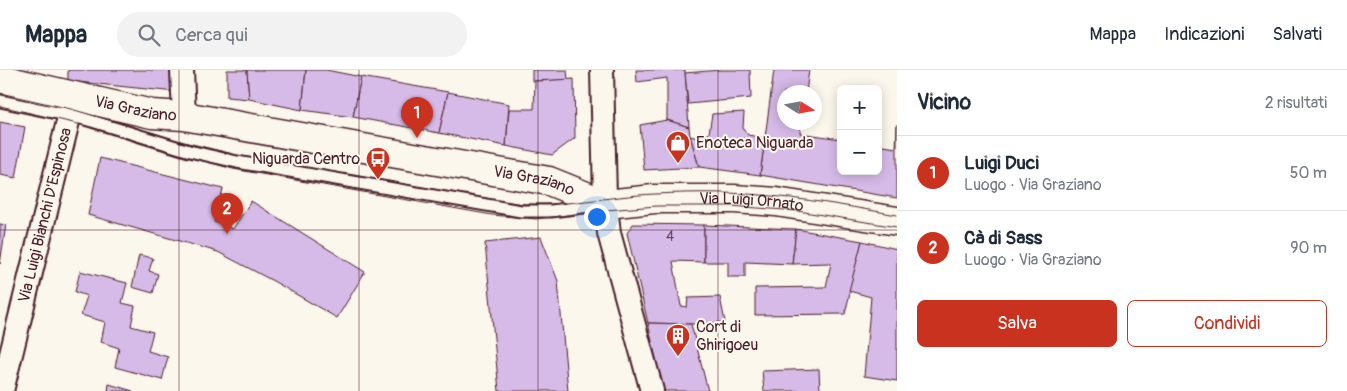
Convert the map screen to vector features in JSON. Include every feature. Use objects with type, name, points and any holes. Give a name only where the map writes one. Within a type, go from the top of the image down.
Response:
[{"type":"main road","name":"Via Graziano","points":[[0,79],[72,106],[184,116],[549,181],[606,204]]},
{"type":"main road","name":"Via Luigi Ornato","points":[[606,204],[654,199],[734,199],[776,202],[897,221]]},
{"type":"street","points":[[182,70],[184,116]]},
{"type":"street","points":[[602,70],[606,204],[609,233],[652,391]]},
{"type":"street","name":"Via Luigi Bianchi D'Espinosa","points":[[2,391],[72,106]]},
{"type":"lane","name":"Via Graziano","points":[[0,101],[72,106],[189,151],[237,162],[520,211],[551,211],[606,204]]},
{"type":"building","points":[[68,70],[175,70],[176,92],[68,81]]},
{"type":"building","points":[[227,70],[247,70],[249,99],[227,97]]},
{"type":"building","points":[[247,70],[306,70],[302,110],[249,99]]},
{"type":"building","points":[[306,70],[326,70],[361,77],[353,117],[302,110]]},
{"type":"building","points":[[532,70],[567,70],[568,80],[532,81]]},
{"type":"building","points":[[636,70],[685,70],[689,127],[667,120],[667,78],[637,82]]},
{"type":"building","points":[[750,70],[751,98],[688,104],[685,73]]},
{"type":"building","points":[[774,70],[809,70],[807,85],[777,85],[777,130],[800,130],[800,133],[837,138],[837,175],[882,175],[882,146],[896,148],[897,124],[897,198],[760,175]]},
{"type":"building","points":[[361,77],[448,92],[439,133],[353,117]]},
{"type":"building","points":[[574,79],[575,138],[552,155],[506,146],[509,109],[534,109],[535,81]]},
{"type":"building","points":[[448,92],[509,104],[506,146],[439,133]]},
{"type":"building","points":[[744,112],[743,128],[748,135],[765,138],[760,175],[699,167],[690,136],[702,139],[709,133],[712,114]]},
{"type":"building","points":[[667,120],[689,127],[699,167],[644,170],[640,125]]},
{"type":"building","points":[[0,122],[25,127],[16,178],[0,175]]},
{"type":"building","points":[[100,158],[223,189],[214,222],[233,229],[251,201],[365,272],[337,318],[218,252],[88,215]]},
{"type":"building","points":[[0,224],[6,225],[0,264]]},
{"type":"building","points":[[633,224],[704,225],[704,262],[673,261],[681,306],[687,307],[688,298],[720,297],[725,322],[691,324],[648,323],[627,233]]},
{"type":"building","points":[[704,225],[796,229],[792,264],[745,262],[745,277],[728,277],[728,262],[704,262]]},
{"type":"building","points":[[796,229],[862,241],[845,314],[755,315],[755,288],[826,287],[831,263],[792,264]]},
{"type":"building","points":[[541,237],[558,281],[568,391],[499,391],[485,243]]},
{"type":"building","points":[[862,241],[897,249],[897,381],[864,376],[871,297],[849,291]]},
{"type":"building","points":[[139,255],[153,258],[149,271],[158,274],[153,293],[132,287]]},
{"type":"building","points":[[80,271],[127,283],[122,303],[135,306],[131,326],[153,332],[148,351],[168,357],[162,380],[115,367],[119,348],[101,342],[105,322],[81,315],[87,296],[75,292]]},
{"type":"building","name":"Cort di Ghirigoeu","points":[[648,323],[691,324],[708,391],[663,391]]},
{"type":"building","points":[[819,369],[820,391],[764,391],[762,371]]},
{"type":"building","points":[[109,384],[133,391],[108,391]]},
{"type":"tram line","points":[[0,93],[71,109],[184,142],[241,156],[515,203],[568,203],[655,194],[734,193],[810,201],[897,215]]},
{"type":"tram line","points":[[0,106],[91,127],[233,169],[492,215],[536,219],[657,206],[731,206],[798,211],[897,227]]},
{"type":"place","name":"Luigi Duci","points":[[417,138]]},
{"type":"place","name":"Enoteca Niguarda","points":[[678,164]]},
{"type":"place","name":"Niguarda Centro","points":[[378,180]]},
{"type":"place","name":"Cà di Sass","points":[[227,234]]},
{"type":"place","name":"Cort di Ghirigoeu","points":[[678,357]]}]
